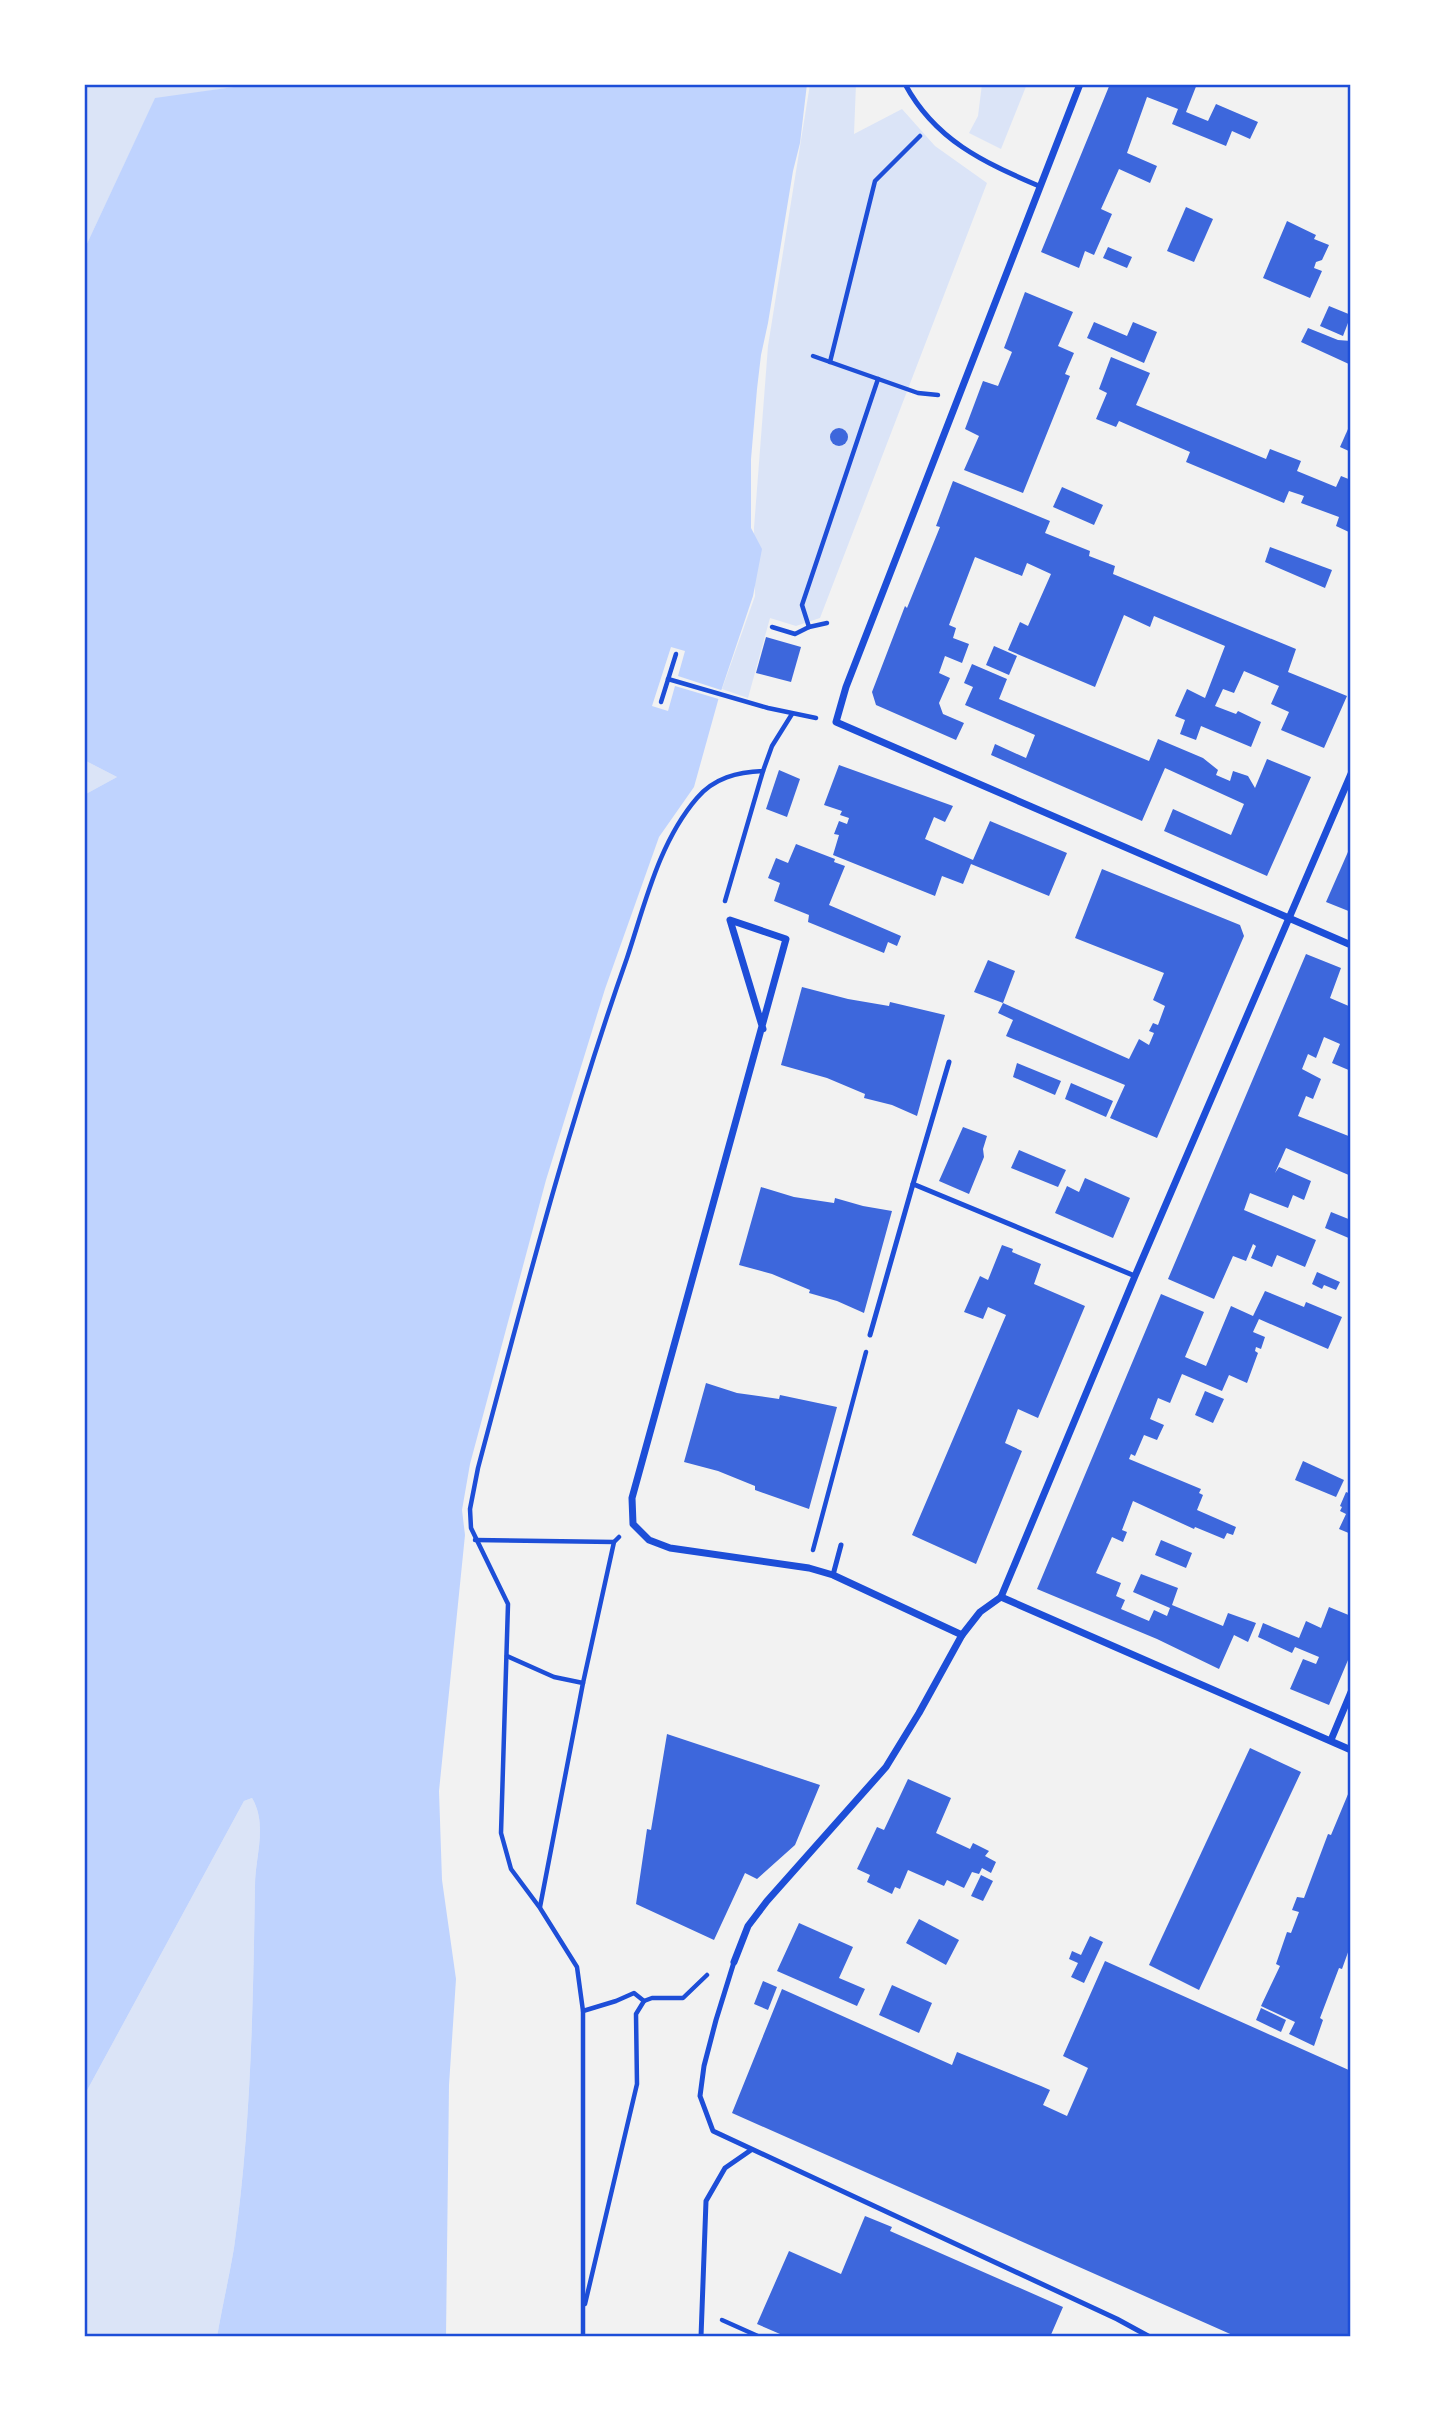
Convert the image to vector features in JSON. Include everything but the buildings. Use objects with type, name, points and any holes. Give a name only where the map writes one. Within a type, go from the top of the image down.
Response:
[{"type":"street","points":[[1080,84],[846,687],[836,722],[1351,945]]},
{"type":"street","points":[[734,1962],[748,1926],[886,1767],[961,1635],[980,1612],[1001,1597],[1135,1276],[1351,774]]},
{"type":"street","points":[[730,920],[763,1029]]},
{"type":"street","points":[[730,920],[786,939],[632,1498],[633,1524],[649,1540],[670,1548],[809,1568],[833,1575],[961,1635]]},
{"type":"street","points":[[1001,1597],[1351,1750]]},
{"type":"street","points":[[1331,1740],[1351,1692]]},
{"type":"lane","points":[[905,84],[916,105],[933,124],[969,153],[1039,186]]},
{"type":"lane","points":[[870,1335],[949,1062]]},
{"type":"lane","points":[[913,1184],[1135,1276]]},
{"type":"lane","points":[[833,1575],[841,1545]]},
{"type":"lane","points":[[734,1962],[704,2066],[700,2096],[713,2131],[1117,2319],[1150,2337]]},
{"type":"lane","points":[[701,2337],[706,2201],[724,2168],[751,2150]]},
{"type":"path","points":[[830,362],[875,181],[933,124]]},
{"type":"path","points":[[813,356],[918,393],[958,397]]},
{"type":"path","points":[[809,627],[802,605],[878,379]]},
{"type":"path","points":[[772,627],[796,634],[809,627],[827,623]]},
{"type":"path","points":[[661,702],[676,654]]},
{"type":"path","points":[[668,679],[792,714],[772,746],[763,771],[725,899],[730,920]]},
{"type":"path","points":[[583,2337],[583,2011],[577,1967],[540,1908],[511,1869],[501,1833],[508,1604],[475,1540],[470,1509],[478,1468],[555,1182],[615,992],[667,844],[697,797],[724,776],[763,771]]},
{"type":"path","points":[[809,1568],[870,1335]]},
{"type":"path","points":[[540,1908],[583,1683],[614,1542],[633,1524]]},
{"type":"path","points":[[475,1540],[614,1542]]},
{"type":"path","points":[[508,1656],[554,1677],[583,1683]]},
{"type":"path","points":[[582,2314],[637,2084],[636,2014],[644,2001],[652,1998],[683,1998],[716,1964],[737,1950]]},
{"type":"path","points":[[583,2011],[634,1993],[644,2001]]},
{"type":"path","points":[[701,2311],[760,2337]]},
{"type":"shaded area","points":[[84,84],[255,84],[155,99],[84,250]]},
{"type":"shaded area","points":[[810,84],[856,84],[854,134],[902,109],[935,146],[987,183],[820,618],[796,626],[770,618],[748,698],[722,689],[755,596],[754,528],[768,346]]},
{"type":"shaded area","points":[[982,84],[1027,84],[1001,149],[969,133],[978,116]]},
{"type":"shaded area","points":[[84,760],[117,777],[84,795]]},
{"type":"shaded area","points":[[252,1798],[257,1808],[260,1830],[255,1886],[248,2113],[234,2248],[217,2337],[84,2337],[84,2096],[244,1801]]},
{"type":"water","points":[[255,84],[807,84],[800,143],[757,389],[751,459],[751,528],[762,549],[753,596],[719,697],[694,787],[659,837],[605,989],[546,1180],[470,1464],[462,1510],[465,1535],[439,1791],[442,1880],[456,1979],[449,2085],[446,2337],[217,2337],[234,2248],[248,2113],[255,1886],[260,1830],[257,1808],[252,1798],[244,1801],[84,2096],[84,795],[117,777],[84,760],[84,250],[155,98]]},
{"type":"pier","points":[[671,647],[685,651],[678,676],[724,691],[722,700],[675,686],[668,711],[652,706]]}]
